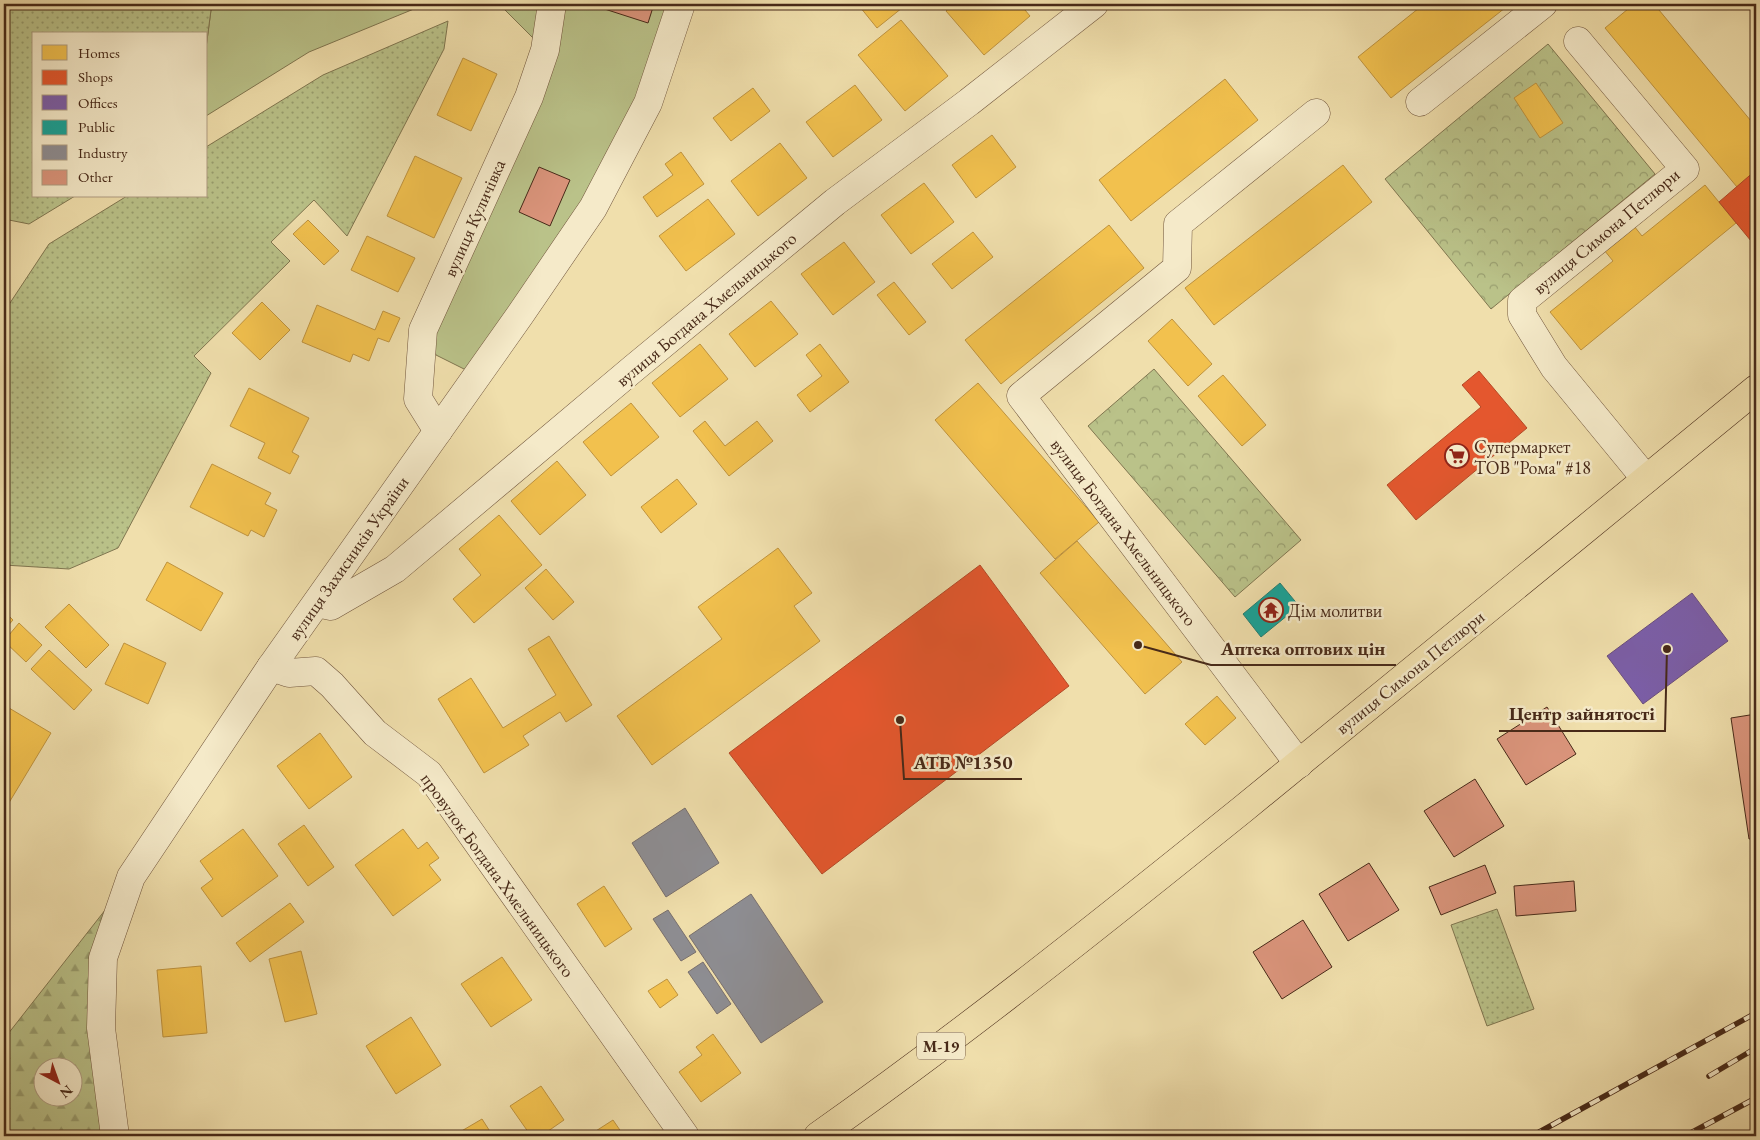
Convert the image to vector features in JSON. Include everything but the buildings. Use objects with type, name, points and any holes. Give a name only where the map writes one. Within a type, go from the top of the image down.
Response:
[{"type":"highway","name":"вулиця Симона Петлюри","points":[[818,1136],[877,1095],[1063,955],[1756,389]]},
{"type":"street","name":"вулиця Куличівка","points":[[438,431],[418,399],[423,330],[529,98],[545,50],[552,4]]},
{"type":"street","name":"вулиця Захисників України","points":[[115,1136],[101,1028],[103,958],[131,877],[272,667],[594,208],[648,103],[681,4]]},
{"type":"street","name":"вулиця Богдана Хмельницького","points":[[317,603],[331,606],[394,569],[835,202],[969,102],[1094,4]]},
{"type":"street","points":[[1420,102],[1542,4]]},
{"type":"street","name":"вулиця Симона Петлюри","points":[[1578,41],[1685,169],[1522,301],[1522,315],[1554,367],[1646,479]]},
{"type":"street","name":"вулиця Богдана Хмельницького","points":[[1299,764],[1021,396],[1178,268],[1178,224],[1316,113]]},
{"type":"street","name":"провулок Богдана Хмельницького","points":[[272,667],[289,673],[316,671],[332,685],[375,734],[429,774],[685,1136]]},
{"type":"green space","points":[[4,4],[208,4],[211,10],[208,33],[32,32],[32,198],[72,198],[29,224],[4,219]]},
{"type":"green space","points":[[208,4],[426,4],[309,52],[208,115],[208,33],[211,10]]},
{"type":"green space","points":[[499,4],[681,4],[648,103],[478,376],[436,355],[423,330],[541,46]]},
{"type":"green space","points":[[448,21],[444,49],[347,236],[314,200],[271,242],[290,261],[194,356],[211,373],[118,548],[69,569],[4,565],[4,312],[49,244],[124,198],[208,198],[208,146],[323,75]]},
{"type":"green space","points":[[1548,44],[1655,174],[1491,309],[1385,179]]},
{"type":"green space","points":[[1154,369],[1301,540],[1235,597],[1088,426]]},
{"type":"green space","points":[[131,877],[103,958],[115,1136],[4,1136],[4,1039]]},
{"type":"green space","points":[[1497,909],[1534,1009],[1487,1026],[1451,925]]},
{"type":"railway","points":[[1532,1136],[1756,1013]]},
{"type":"railway","points":[[1709,1076],[1756,1048]]},
{"type":"railway","points":[[1685,1136],[1756,1098]]},
{"type":"place","name":"Супермаркет ТОВ \"Рома\" #18","points":[[1457,456]]},
{"type":"place","name":"Дім молитви","points":[[1271,610]]},
{"type":"place","name":"Аптека оптових цін","points":[[1138,645]]},
{"type":"place","name":"Центр зайнятості","points":[[1667,649]]},
{"type":"place","name":"АТБ №1350","points":[[900,720]]}]
